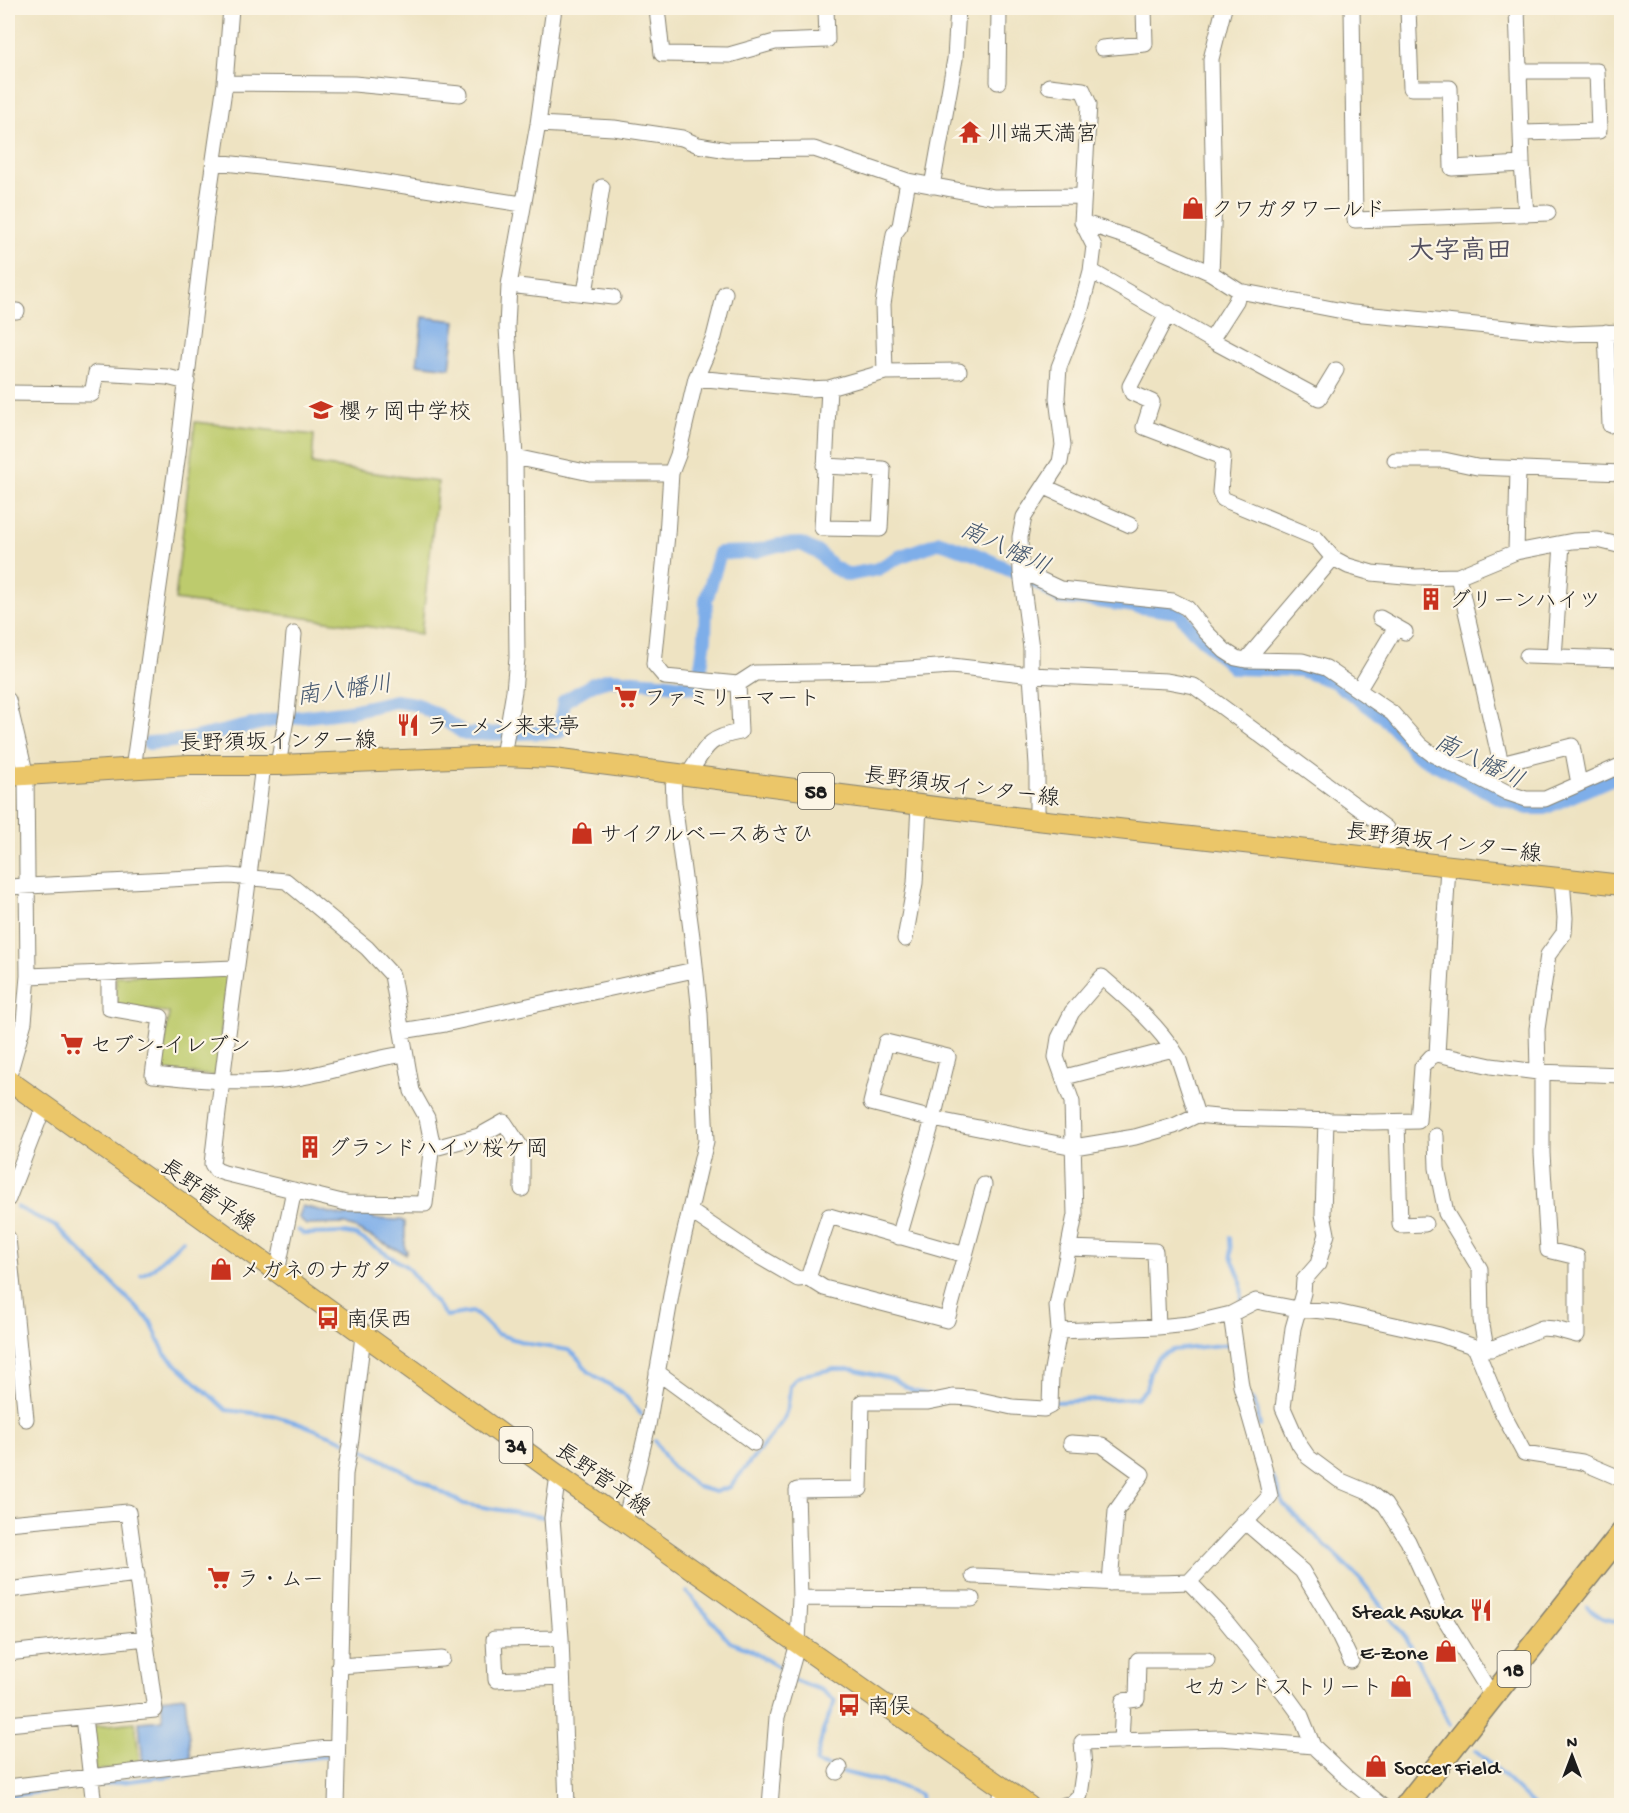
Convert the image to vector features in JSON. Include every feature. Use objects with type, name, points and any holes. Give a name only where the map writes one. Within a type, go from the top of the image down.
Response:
[{"type":"highway","name":"18","points":[[1406,1806],[1622,1533]]},
{"type":"main road","name":"長野須坂インター線","points":[[17,776],[189,765],[271,765],[503,756],[554,758],[1036,820],[1622,885]]},
{"type":"main road","name":"長野菅平線","points":[[8,1079],[558,1475],[798,1643],[1001,1796],[1029,1806]]},
{"type":"street","points":[[133,769],[187,382],[225,83],[231,8]]},
{"type":"street","points":[[503,756],[517,658],[515,457],[507,327],[509,285],[538,124],[554,8]]},
{"type":"street","points":[[657,8],[662,54],[729,55],[775,42],[827,40],[826,8]]},
{"type":"street","points":[[932,186],[955,59],[958,8]]},
{"type":"street","points":[[1102,48],[1145,44],[1144,8]]},
{"type":"street","points":[[1211,273],[1214,202],[1211,59],[1224,8]]},
{"type":"street","points":[[1352,8],[1355,220],[1548,213]]},
{"type":"street","points":[[1408,8],[1411,88],[1450,88],[1452,168],[1522,164]]},
{"type":"street","points":[[1517,8],[1522,164],[1526,213]]},
{"type":"street","points":[[998,82],[999,11]]},
{"type":"street","points":[[1519,71],[1597,71],[1599,131],[1522,133]]},
{"type":"street","points":[[225,83],[354,84],[460,94]]},
{"type":"street","points":[[1036,820],[1037,765],[1031,648],[1020,537],[1024,517],[1060,462],[1063,445],[1057,398],[1059,366],[1079,316],[1091,271],[1094,246],[1082,222],[1089,104],[1083,90],[1049,86]]},
{"type":"street","points":[[538,124],[614,128],[682,138],[698,146],[728,150],[814,149],[908,181],[994,197],[1082,196]]},
{"type":"street","points":[[214,162],[334,175],[522,204]]},
{"type":"street","points":[[885,372],[884,304],[894,234],[900,226],[908,181]]},
{"type":"street","points":[[585,293],[602,188]]},
{"type":"street","points":[[1082,222],[1136,240],[1211,273],[1239,291],[1353,313],[1568,334],[1622,332]]},
{"type":"street","points":[[1091,271],[1168,313],[1211,340],[1319,398],[1336,370]]},
{"type":"street","points":[[509,285],[613,297]]},
{"type":"street","points":[[1211,340],[1236,301],[1239,291]]},
{"type":"street","points":[[725,292],[714,337],[696,378],[672,473],[668,535],[654,664],[665,677],[738,684],[755,673],[879,671],[952,666],[1031,675],[1167,681],[1194,686],[1386,828],[1390,838],[1385,858]]},
{"type":"street","points":[[1168,313],[1130,386],[1132,393],[1152,402],[1144,427],[1223,457],[1220,492],[1223,499],[1316,538],[1333,558],[1348,566],[1372,573],[1408,577],[1458,576],[1516,552],[1598,540],[1622,546]]},
{"type":"street","points":[[1606,332],[1610,425]]},
{"type":"street","points":[[696,378],[809,389],[829,388],[885,372],[959,371]]},
{"type":"street","points":[[8,393],[92,394],[96,373],[167,377],[187,382]]},
{"type":"street","points":[[824,466],[883,469],[880,529],[822,528],[824,466],[829,388]]},
{"type":"street","points":[[515,457],[590,473],[672,473]]},
{"type":"street","points":[[1395,460],[1444,460],[1477,467],[1622,472]]},
{"type":"street","points":[[1516,552],[1518,469]]},
{"type":"street","points":[[1045,486],[1130,525]]},
{"type":"street","points":[[1554,657],[1562,544]]},
{"type":"street","points":[[1246,660],[1333,558]]},
{"type":"street","points":[[1022,573],[1060,589],[1173,602],[1187,608],[1206,632],[1225,651],[1236,658],[1302,661],[1326,668],[1392,713],[1420,745],[1432,754],[1508,793],[1526,799],[1545,799],[1622,765]]},
{"type":"street","points":[[1458,576],[1501,764],[1572,746],[1579,784]]},
{"type":"street","points":[[1359,689],[1400,630],[1380,618]]},
{"type":"street","points":[[8,887],[230,876],[249,878],[286,881],[367,948],[392,975],[412,1091],[427,1118],[431,1149],[425,1204],[346,1203],[216,1170],[212,1164],[249,878],[271,765],[287,718],[294,634]]},
{"type":"street","points":[[1527,656],[1622,659]]},
{"type":"street","points":[[625,1522],[648,1425],[674,1278],[706,1141],[700,1013],[674,804],[681,774],[710,742],[725,735],[740,732],[738,684]]},
{"type":"street","points":[[8,700],[27,885],[28,976],[24,1022],[8,1079]]},
{"type":"street","points":[[905,939],[915,883],[919,806]]},
{"type":"street","points":[[899,1237],[933,1119],[948,1057],[886,1042],[871,1103],[933,1119],[1074,1147],[1135,1137],[1174,1126],[1197,1115],[1227,1118],[1419,1121],[1422,1067],[1437,1054],[1449,866]]},
{"type":"street","points":[[1059,1330],[1189,1324],[1231,1314],[1256,1301],[1364,1317],[1440,1335],[1480,1348],[1491,1349],[1542,1328],[1577,1335],[1577,1257],[1548,1250],[1537,1029],[1548,956],[1564,933],[1562,879]]},
{"type":"street","points":[[28,976],[236,968]]},
{"type":"street","points":[[402,1031],[445,1024],[694,970]]},
{"type":"street","points":[[109,972],[110,1008],[161,1017],[153,1075],[222,1081],[284,1080],[386,1056],[405,1054]]},
{"type":"street","points":[[770,1806],[777,1717],[798,1643],[800,1598],[797,1490],[860,1489],[862,1402],[928,1402],[953,1397],[971,1398],[1012,1407],[1044,1409],[1050,1406],[1051,1375],[1059,1330],[1057,1306],[1075,1215],[1072,1102],[1065,1077],[1056,1058],[1059,1038],[1072,1012],[1102,977],[1136,1005],[1173,1049],[1197,1115]]},
{"type":"street","points":[[1065,1077],[1173,1049]]},
{"type":"street","points":[[1437,1054],[1491,1066],[1540,1072],[1622,1075]]},
{"type":"street","points":[[8,1199],[44,1106]]},
{"type":"street","points":[[1326,1120],[1323,1214],[1327,1233],[1318,1264],[1304,1280],[1303,1293],[1293,1328],[1283,1408],[1299,1444],[1308,1457],[1339,1480],[1370,1493],[1385,1505],[1408,1541],[1439,1609],[1492,1696]]},
{"type":"street","points":[[431,1149],[479,1136],[504,1122],[522,1149],[522,1189]]},
{"type":"street","points":[[1397,1122],[1400,1225],[1425,1224]]},
{"type":"street","points":[[1436,1136],[1437,1168],[1446,1213],[1480,1269],[1480,1348],[1502,1412],[1524,1453],[1582,1462],[1622,1479]]},
{"type":"street","points":[[690,1211],[798,1279],[808,1278],[824,1288],[947,1320],[984,1185]]},
{"type":"street","points":[[277,1272],[294,1190]]},
{"type":"street","points":[[808,1278],[829,1216],[965,1255]]},
{"type":"street","points":[[8,1238],[26,1419]]},
{"type":"street","points":[[1068,1248],[1155,1251],[1158,1327]]},
{"type":"street","points":[[1188,1582],[1270,1496],[1241,1386],[1231,1314]]},
{"type":"street","points":[[336,1806],[345,1474],[363,1335]]},
{"type":"street","points":[[657,1372],[754,1443]]},
{"type":"street","points":[[1071,1443],[1102,1445],[1142,1474],[1116,1511],[1110,1583]]},
{"type":"street","points":[[558,1475],[552,1518],[561,1638],[567,1806]]},
{"type":"street","points":[[8,1523],[128,1512],[155,1710],[8,1724]]},
{"type":"street","points":[[1244,1521],[1302,1571],[1331,1619],[1351,1661]]},
{"type":"street","points":[[8,1590],[137,1574]]},
{"type":"street","points":[[973,1576],[1029,1577],[1110,1583],[1188,1582],[1219,1613],[1285,1694],[1300,1716],[1313,1746],[1382,1806]]},
{"type":"street","points":[[800,1598],[972,1599]]},
{"type":"street","points":[[8,1653],[146,1638]]},
{"type":"street","points":[[561,1638],[494,1640],[496,1680],[562,1677]]},
{"type":"street","points":[[339,1666],[442,1659]]},
{"type":"street","points":[[1121,1742],[1123,1701],[1137,1700],[1138,1660],[1207,1660]]},
{"type":"street","points":[[84,1717],[94,1806]]},
{"type":"street","points":[[1061,1806],[1072,1803],[1080,1795],[1084,1767],[1082,1742],[1220,1738],[1313,1746]]},
{"type":"street","points":[[8,1787],[336,1747]]},
{"type":"green space","points":[[195,422],[314,435],[312,464],[438,482],[421,634],[175,600]]},
{"type":"green space","points":[[228,973],[216,1076],[161,1071],[169,1013],[116,1005],[116,976]]},
{"type":"green space","points":[[135,1722],[140,1766],[95,1771],[90,1727]]},
{"type":"water","points":[[423,317],[456,321],[450,368],[417,364]]},
{"type":"water","points":[[302,1206],[343,1216],[373,1215],[374,1219],[401,1220],[405,1222],[405,1249],[407,1250],[405,1254],[346,1224],[306,1225],[299,1218]]},
{"type":"water","points":[[185,1696],[191,1760],[143,1764],[139,1722],[163,1720],[161,1699]]},
{"type":"waterway","name":"南八幡川","points":[[149,743],[185,740],[274,720],[351,711],[395,701],[416,704],[465,734],[559,732],[564,701],[593,684],[609,679],[698,688],[705,638],[706,600],[720,553],[752,552],[778,545],[801,544],[819,553],[833,567],[848,575],[878,569],[899,557],[940,542],[975,554],[1042,585],[1060,598],[1178,612],[1193,630],[1234,668],[1300,670],[1335,682],[1381,715],[1416,754],[1500,798],[1528,808],[1544,808],[1622,774]]},
{"type":"waterway","points":[[17,1207],[57,1227],[151,1322],[165,1354],[226,1410],[272,1415],[345,1441]]},
{"type":"waterway","points":[[298,1230],[304,1234],[356,1235],[407,1267],[446,1316],[472,1312],[497,1334],[529,1344],[568,1350],[589,1372],[624,1394],[641,1414]]},
{"type":"waterway","points":[[1230,1238],[1231,1256],[1241,1280],[1242,1302]]},
{"type":"waterway","points":[[141,1275],[151,1270],[183,1240]]},
{"type":"waterway","points":[[1056,1402],[1137,1398],[1146,1389],[1150,1372],[1157,1358],[1172,1350],[1231,1344]]},
{"type":"waterway","points":[[655,1441],[671,1466],[698,1487],[715,1492],[730,1487],[783,1421],[788,1406],[790,1386],[796,1378],[834,1369],[852,1369],[893,1379],[913,1391],[930,1395]]},
{"type":"waterway","points":[[1252,1399],[1260,1426]]},
{"type":"waterway","points":[[357,1446],[464,1504],[543,1517]]},
{"type":"waterway","points":[[1273,1477],[1284,1505],[1361,1580],[1406,1638],[1450,1725]]},
{"type":"waterway","points":[[687,1592],[730,1642],[750,1650],[782,1669]]},
{"type":"waterway","points":[[1587,1607],[1602,1618],[1622,1623]]},
{"type":"waterway","points":[[794,1680],[821,1690],[835,1701],[823,1731],[816,1763],[836,1769]]},
{"type":"waterway","points":[[1476,1750],[1535,1806]]},
{"type":"waterway","points":[[98,1785],[326,1756]]},
{"type":"waterway","points":[[843,1772],[899,1786],[921,1795],[919,1806]]},
{"type":"waterway","points":[[8,1796],[86,1786]]},
{"type":"place","name":"川端天満宮","points":[[970,132]]},
{"type":"place","name":"クワガタワールド","points":[[1193,208]]},
{"type":"place","name":"櫻ヶ岡中学校","points":[[321,410]]},
{"type":"place","name":"グリーンハイツ","points":[[1431,599]]},
{"type":"place","name":"ファミリーマート","points":[[626,697]]},
{"type":"place","name":"ラーメン来来亭","points":[[408,725]]},
{"type":"place","name":"サイクルベースあさひ","points":[[582,833]]},
{"type":"place","name":"セブン-イレブン","points":[[72,1044]]},
{"type":"place","name":"グランドハイツ桜ケ岡","points":[[310,1147]]},
{"type":"place","name":"メガネのナガタ","points":[[221,1269]]},
{"type":"place","name":"南俣西","points":[[328,1318]]},
{"type":"place","name":"ラ・ムー","points":[[219,1578]]},
{"type":"place","name":"Steak Asuka","points":[[1481,1610]]},
{"type":"place","name":"E-Zone","points":[[1446,1651]]},
{"type":"place","name":"セカンドストリート","points":[[1401,1686]]},
{"type":"place","name":"南俣","points":[[849,1705]]},
{"type":"place","name":"Soccer Field","points":[[1376,1766]]},
{"type":"district","name":"大字高田","points":[[1460,249]]}]
